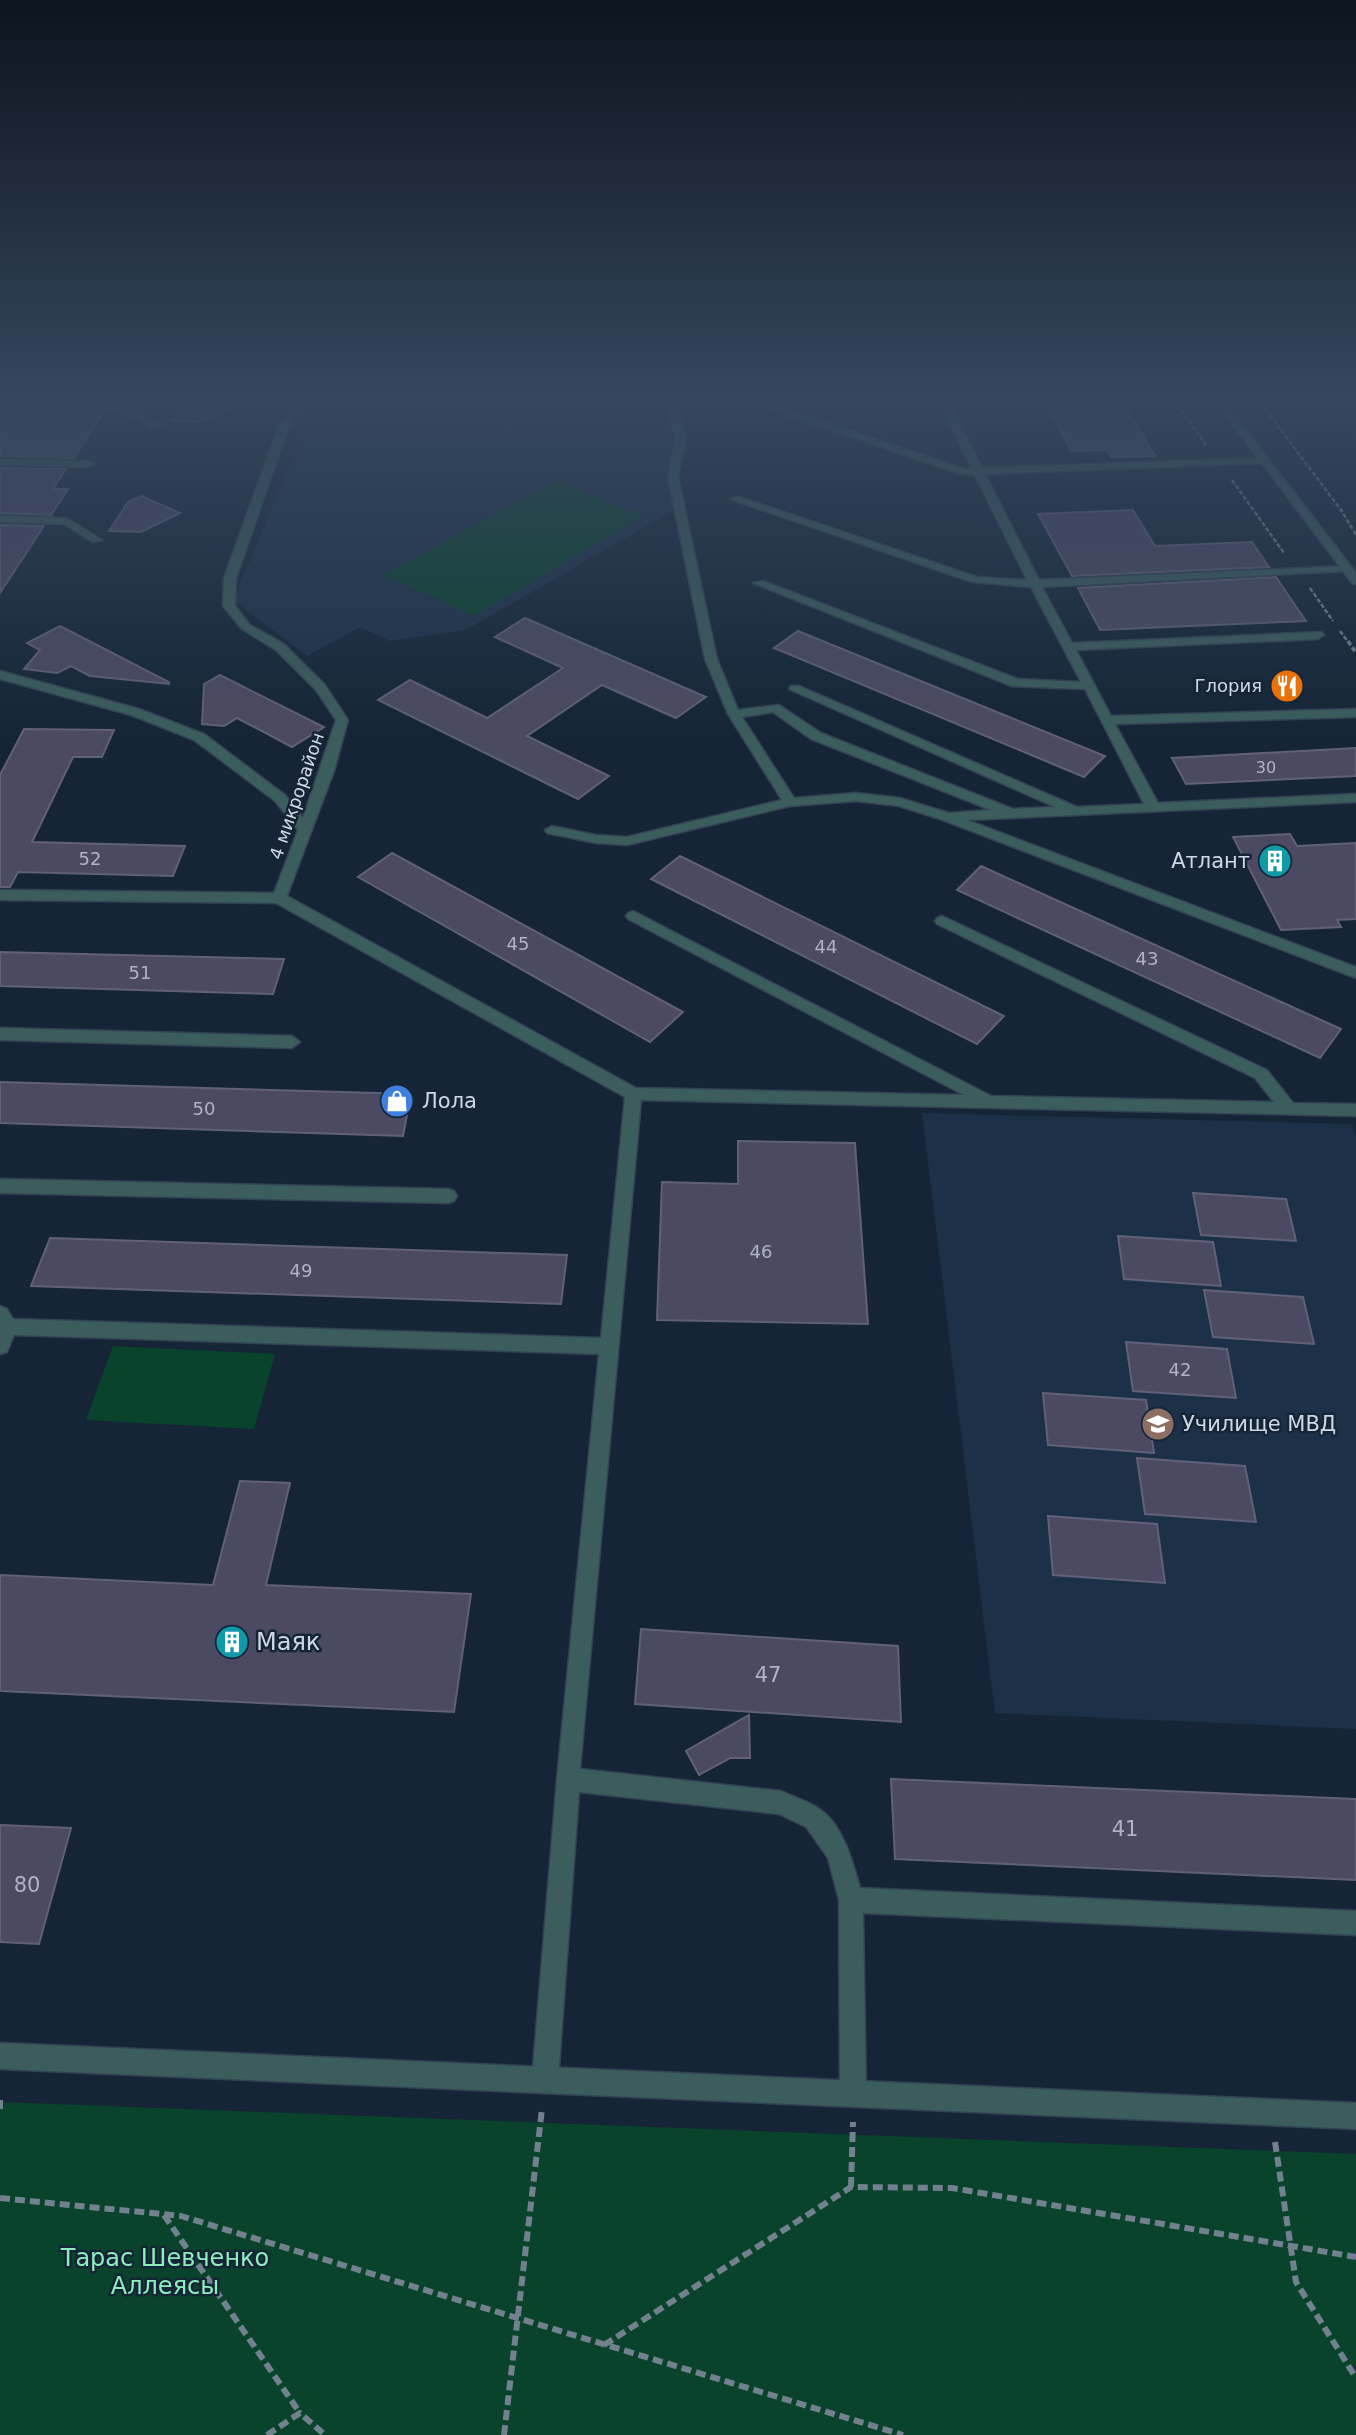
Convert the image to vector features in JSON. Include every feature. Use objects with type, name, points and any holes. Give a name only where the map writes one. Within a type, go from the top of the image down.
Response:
[{"type":"street","name":"4 микрорайон","points":[[255,508],[230,578],[229,607],[246,627],[280,647],[321,688],[342,720],[327,771],[279,898]]},
{"type":"street","points":[[679,508],[711,659],[734,714],[790,802]]},
{"type":"street","points":[[761,508],[976,580],[1035,584],[1346,568]]},
{"type":"street","points":[[997,508],[1153,807]]},
{"type":"street","points":[[1300,508],[1356,581]]},
{"type":"street","points":[[0,519],[66,521],[97,540]]},
{"type":"street","points":[[759,583],[1016,683],[1090,686]]},
{"type":"street","points":[[1069,648],[1318,635]]},
{"type":"street","points":[[0,675],[135,712],[200,737],[280,798],[305,830]]},
{"type":"street","points":[[795,688],[1075,811]]},
{"type":"street","points":[[734,714],[775,708],[816,736],[1010,813]]},
{"type":"street","points":[[1108,720],[1356,713]]},
{"type":"street","points":[[552,830],[596,839],[627,841],[790,802],[856,797],[900,802],[945,816],[1356,973]]},
{"type":"street","points":[[945,816],[1356,798]]},
{"type":"street","points":[[0,895],[279,898],[633,1094],[1356,1110]]},
{"type":"street","points":[[633,916],[991,1102]]},
{"type":"street","points":[[942,921],[1261,1074],[1289,1109]]},
{"type":"street","points":[[0,1034],[292,1042]]},
{"type":"street","points":[[545,2080],[568,1779],[633,1094]]},
{"type":"street","points":[[0,1186],[448,1196]]},
{"type":"street","points":[[0,1346],[4,1321],[610,1346]]},
{"type":"street","points":[[568,1779],[781,1802],[814,1819],[838,1853],[851,1900],[853,2094]]},
{"type":"street","points":[[851,1900],[1356,1923]]},
{"type":"street","points":[[0,2056],[1356,2116]]},
{"type":"path","points":[[1251,508],[1356,653]]},
{"type":"path","points":[[1339,508],[1356,535]]},
{"type":"path","points":[[504,2435],[545,2080]]},
{"type":"path","points":[[852,2187],[853,2094]]},
{"type":"path","points":[[0,2100],[0,2109]]},
{"type":"path","points":[[1270,2112],[1296,2282],[1356,2378]]},
{"type":"path","points":[[604,2345],[852,2187],[952,2188],[1356,2258]]},
{"type":"path","points":[[0,2198],[181,2216],[903,2435]]},
{"type":"path","points":[[164,2214],[300,2413],[325,2435]]},
{"type":"path","points":[[267,2435],[300,2413]]},
{"type":"shaded area","points":[[272,508],[676,508],[466,630],[390,641],[360,627],[307,656],[233,600]]},
{"type":"shaded area","name":"Училище МВД","points":[[922,1113],[1352,1124],[1356,1136],[1356,1729],[995,1713]]},
{"type":"green space","points":[[506,508],[622,508],[643,516],[474,616],[383,575]]},
{"type":"green space","points":[[113,1346],[275,1354],[254,1429],[86,1420]]},
{"type":"green space","name":"Тарас Шевченко Аллеясы","points":[[0,2102],[1356,2154],[1356,2435],[0,2435]]},
{"type":"building","points":[[0,508],[56,508],[51,515],[0,513]]},
{"type":"building","points":[[124,508],[168,508],[180,513],[141,532],[109,531]]},
{"type":"building","points":[[1133,510],[1155,546],[1252,542],[1269,567],[1072,576],[1038,514]]},
{"type":"building","points":[[0,525],[44,526],[0,593]]},
{"type":"building","points":[[1276,577],[1306,621],[1100,630],[1078,588]]},
{"type":"building","points":[[525,618],[706,697],[676,718],[602,685],[527,736],[609,776],[578,799],[378,700],[410,680],[487,718],[563,668],[495,637]]},
{"type":"building","points":[[60,626],[169,684],[90,676],[71,666],[57,673],[24,669],[40,650],[27,643]]},
{"type":"building","points":[[798,631],[1105,756],[1084,777],[774,648]]},
{"type":"building","points":[[220,675],[324,727],[292,747],[237,718],[224,726],[202,724],[204,684]]},
{"type":"building","points":[[24,729],[114,730],[102,757],[73,757],[32,842],[185,846],[173,876],[18,872],[10,887],[0,887],[0,775]]},
{"type":"building","points":[[1356,748],[1356,776],[1186,784],[1172,758]]},
{"type":"building","name":"Атлант","points":[[1290,834],[1297,846],[1356,843],[1356,919],[1337,920],[1341,927],[1281,930],[1233,837]]},
{"type":"building","points":[[392,853],[683,1012],[650,1042],[358,877]]},
{"type":"building","points":[[680,856],[1004,1016],[977,1044],[651,879]]},
{"type":"building","points":[[981,866],[1341,1029],[1320,1058],[957,890]]},
{"type":"building","points":[[0,952],[284,959],[273,994],[0,986]]},
{"type":"building","points":[[0,1082],[411,1094],[403,1136],[0,1123]]},
{"type":"building","points":[[738,1141],[855,1143],[868,1324],[657,1320],[662,1182],[738,1184]]},
{"type":"building","points":[[1193,1193],[1286,1199],[1296,1241],[1201,1235]]},
{"type":"building","points":[[1118,1236],[1213,1242],[1221,1286],[1124,1279]]},
{"type":"building","points":[[50,1238],[567,1255],[561,1304],[31,1286]]},
{"type":"building","points":[[1204,1290],[1303,1297],[1314,1344],[1213,1337]]},
{"type":"building","points":[[1126,1342],[1227,1349],[1236,1398],[1133,1391]]},
{"type":"building","points":[[1043,1393],[1146,1400],[1154,1453],[1048,1445]]},
{"type":"building","points":[[1137,1458],[1245,1466],[1256,1522],[1145,1514]]},
{"type":"building","name":"Маяк","points":[[240,1481],[290,1483],[266,1585],[471,1594],[454,1712],[0,1691],[0,1575],[213,1585]]},
{"type":"building","points":[[1048,1516],[1157,1524],[1165,1583],[1053,1575]]},
{"type":"building","points":[[641,1629],[898,1646],[901,1722],[635,1704]]},
{"type":"building","points":[[749,1715],[750,1758],[730,1758],[699,1775],[686,1751]]},
{"type":"building","points":[[891,1779],[1356,1799],[1356,1880],[895,1859]]},
{"type":"building","points":[[0,1825],[71,1828],[39,1944],[0,1942]]},
{"type":"place","name":"Глория","points":[[1287,686]]},
{"type":"place","name":"Атлант","points":[[1275,861]]},
{"type":"place","name":"Лола","points":[[397,1101]]},
{"type":"place","name":"Училище МВД","points":[[1158,1424]]},
{"type":"place","name":"Маяк","points":[[232,1642]]}]
